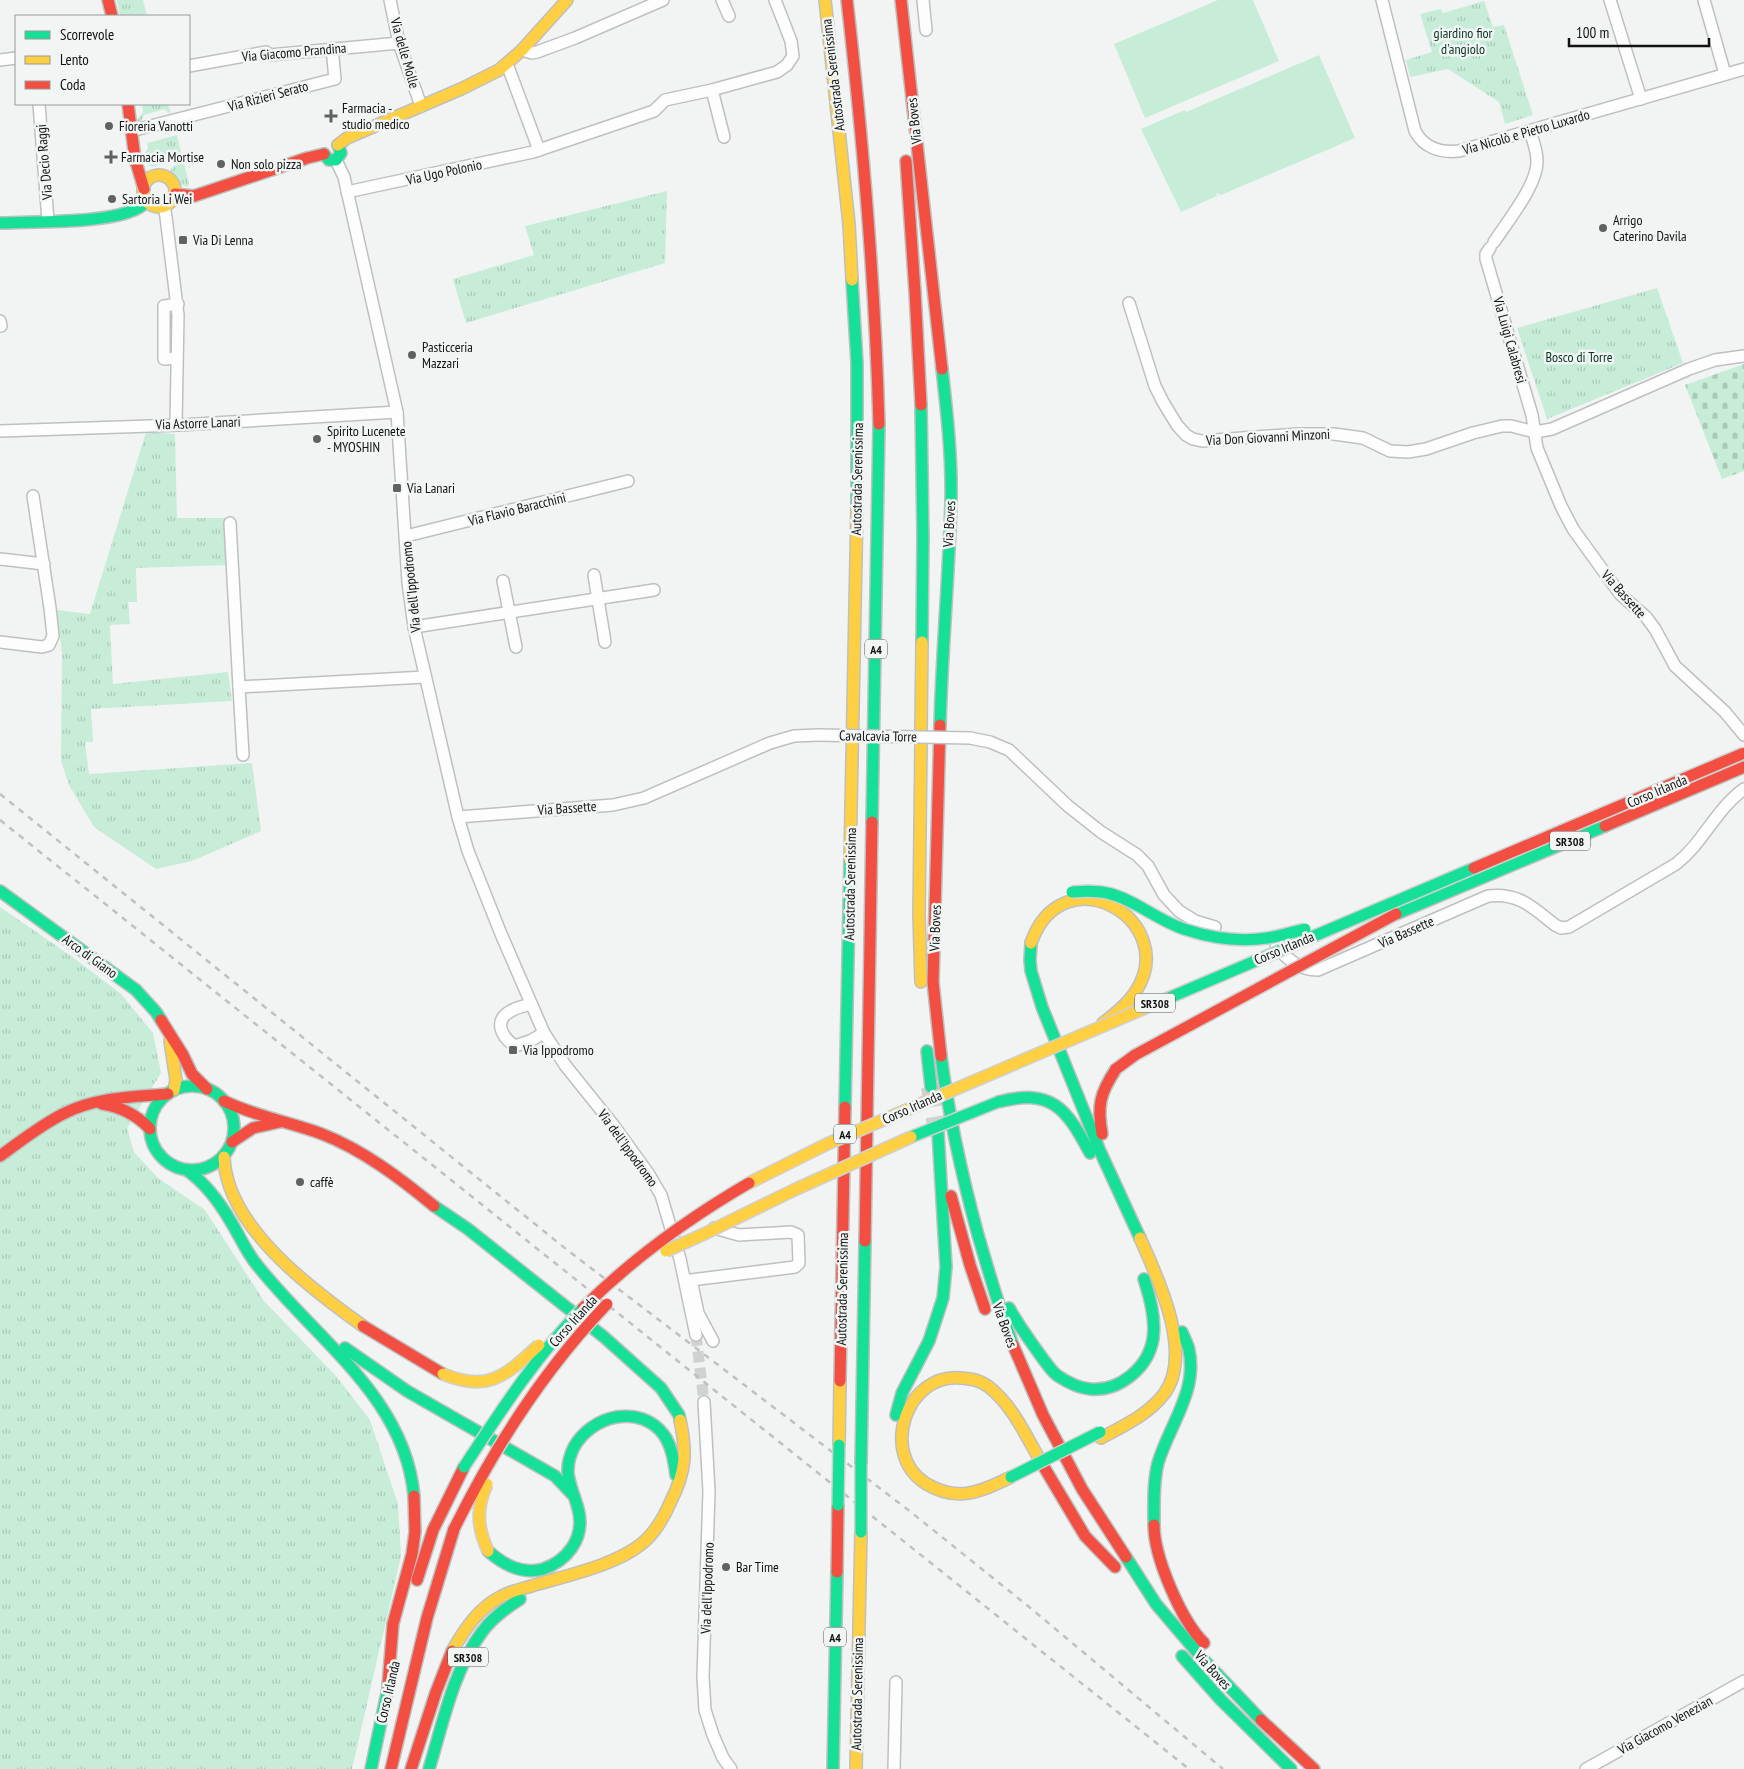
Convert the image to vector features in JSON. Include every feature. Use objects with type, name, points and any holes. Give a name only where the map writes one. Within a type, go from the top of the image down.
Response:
[{"type":"main road","points":[[108,0],[112,15]]},
{"type":"main road","points":[[338,145],[347,138],[461,89],[503,67],[522,50],[567,0]]},
{"type":"main road","name":"Autostrada Serenissima","points":[[825,0],[848,208],[858,432],[833,1769]]},
{"type":"main road","name":"Autostrada Serenissima","points":[[847,0],[864,160],[874,280],[878,356],[879,436],[856,1769]]},
{"type":"main road","name":"Via Boves","points":[[901,0],[947,410],[951,500],[942,657],[933,982],[943,1069],[959,1162],[984,1261],[1001,1315],[1043,1415],[1082,1489],[1156,1604],[1248,1708],[1314,1769]]},
{"type":"main road","points":[[128,105],[136,166],[144,189]]},
{"type":"main road","points":[[334,143],[338,145],[341,153],[336,160],[331,161],[327,159],[324,154],[326,146],[334,143]]},
{"type":"main road","name":"Via Boves","points":[[905,152],[916,294],[921,419],[923,511],[921,729]]},
{"type":"main road","points":[[175,194],[194,196],[324,154]]},
{"type":"main road","points":[[136,166],[151,178]]},
{"type":"main road","points":[[160,175],[173,183],[175,194],[172,200],[164,206],[155,206],[147,201],[144,196],[144,189],[146,182],[160,175]]},
{"type":"main road","points":[[0,223],[128,214],[145,206],[147,201]]},
{"type":"main road","name":"Via Boves","points":[[920,742],[919,916],[922,992]]},
{"type":"main road","name":"Corso Irlanda","points":[[371,1769],[388,1685],[410,1598],[433,1530],[464,1467],[500,1412],[541,1357],[592,1299],[637,1259],[682,1225],[740,1188],[778,1168],[920,1103],[1744,753]]},
{"type":"main road","name":"Corso Irlanda","points":[[1276,965],[1744,767]]},
{"type":"main road","name":"Arco di Giano","points":[[0,891],[136,990],[156,1012],[183,1055],[192,1074],[207,1089]]},
{"type":"main road","points":[[1110,1196],[1099,1160],[1040,1019],[1025,974],[1023,950],[1028,933],[1038,916],[1053,901],[1089,891],[1106,893],[1126,900],[1156,917],[1186,930],[1211,936],[1237,939],[1267,938],[1365,914]]},
{"type":"main road","points":[[918,1492],[944,1503],[963,1503],[983,1498],[1012,1481],[1145,1413],[1157,1403],[1168,1388],[1175,1372],[1176,1354],[1173,1328],[1163,1293],[1107,1166],[1045,1014],[1031,968],[1030,950],[1035,934],[1058,907],[1074,896],[1091,898],[1109,904],[1124,913],[1135,925],[1144,943],[1142,980],[1132,998],[1116,1014],[1091,1031]]},
{"type":"main road","points":[[1125,1204],[1104,1143],[1099,1120],[1098,1104],[1102,1088],[1116,1069],[1143,1050],[1396,914]]},
{"type":"main road","name":"Arco di Giano","points":[[168,1033],[175,1073],[171,1092]]},
{"type":"main road","points":[[925,1036],[931,1087]]},
{"type":"main road","points":[[1047,1063],[1074,1052]]},
{"type":"main road","points":[[0,1156],[42,1126],[65,1113],[94,1103],[114,1098],[171,1092],[190,1086],[207,1089],[238,1108],[318,1132],[336,1140],[398,1177],[454,1221],[468,1229],[604,1337],[661,1388],[679,1415],[685,1444],[682,1469],[673,1498],[663,1519],[646,1540],[625,1555],[554,1580],[503,1595],[483,1608],[470,1623],[452,1651],[436,1692],[411,1769]]},
{"type":"main road","points":[[171,1092],[159,1103],[153,1114],[150,1129],[153,1144],[161,1156],[173,1166],[187,1170],[200,1170],[213,1165],[224,1157],[232,1142],[234,1128],[232,1114],[224,1101]]},
{"type":"main road","points":[[666,1251],[690,1242],[736,1217],[823,1176],[947,1122],[998,1102],[1033,1095],[1051,1102],[1066,1114],[1081,1136],[1129,1241]]},
{"type":"main road","name":"Corso Irlanda","points":[[937,1110],[955,1102]]},
{"type":"main road","points":[[94,1103],[112,1105],[140,1118],[150,1129]]},
{"type":"main road","points":[[232,1142],[253,1128],[280,1122]]},
{"type":"main road","name":"Via Boves","points":[[906,1480],[898,1469],[891,1448],[891,1431],[902,1393],[929,1341],[943,1298],[946,1267],[938,1132],[957,1218],[970,1265],[988,1316]]},
{"type":"main road","name":"Corso Irlanda","points":[[832,1156],[875,1137]]},
{"type":"main road","points":[[224,1157],[224,1168],[233,1198],[246,1218],[273,1251],[308,1284],[371,1332],[455,1380],[476,1384],[499,1378],[519,1363],[592,1299]]},
{"type":"main road","points":[[959,1162],[1007,1304],[1019,1327],[1056,1376],[1089,1389],[1107,1388],[1126,1379],[1138,1369],[1148,1357],[1152,1340],[1152,1304],[1145,1280]]},
{"type":"main road","points":[[774,1183],[806,1167]]},
{"type":"main road","points":[[187,1170],[198,1177],[215,1194],[250,1256],[319,1335],[360,1378],[384,1408],[403,1445],[411,1472],[416,1520],[412,1554],[393,1624],[388,1685]]},
{"type":"main road","points":[[651,1263],[730,1208]]},
{"type":"main road","points":[[1100,1435],[1150,1402],[1162,1387],[1167,1376],[1170,1356],[1169,1338],[1162,1313],[1138,1264]]},
{"type":"main road","name":"Via Boves","points":[[1163,1293],[1189,1349],[1191,1372],[1187,1391],[1158,1464],[1154,1500],[1154,1537],[1172,1592],[1197,1636],[1299,1755]]},
{"type":"main road","name":"Corso Irlanda","points":[[391,1769],[425,1621],[440,1568],[454,1529],[475,1484],[540,1384],[573,1340],[614,1296]]},
{"type":"main road","points":[[303,1316],[366,1364],[407,1391],[555,1476],[572,1494]]},
{"type":"main road","points":[[1012,1481],[962,1495],[945,1493],[929,1487],[916,1478],[906,1464],[900,1449],[900,1436],[907,1408],[922,1390],[940,1379],[957,1375],[975,1379],[994,1390],[1007,1404],[1085,1536],[1118,1571],[1055,1468]]},
{"type":"main road","points":[[540,1384],[528,1411],[502,1455],[484,1491],[478,1515],[477,1527],[488,1550],[498,1561],[512,1568],[539,1570],[563,1559],[573,1547],[578,1535],[580,1518],[569,1479],[569,1460],[579,1438],[606,1419],[625,1415],[652,1424],[662,1433],[672,1449],[677,1485]]},
{"type":"main road","points":[[1033,1425],[1046,1451]]},
{"type":"main road","name":"SR308","points":[[429,1769],[464,1665],[482,1632],[509,1606],[554,1580]]},
{"type":"main road","name":"Via Boves","points":[[1173,1644],[1221,1700],[1291,1769]]},
{"type":"street","name":"Via delle Molle","points":[[390,0],[399,43],[421,106]]},
{"type":"street","points":[[522,50],[532,53],[537,52],[576,38],[663,0]]},
{"type":"street","points":[[722,0],[729,16]]},
{"type":"street","name":"Via Ugo Polonio","points":[[347,192],[539,150],[654,111],[665,100],[712,90],[776,72],[787,65],[793,56],[791,41],[776,0]]},
{"type":"street","points":[[923,0],[926,30]]},
{"type":"street","name":"Via Nicolò e Pietro Luxardo","points":[[1382,0],[1415,131],[1424,143],[1438,150],[1448,152],[1459,151],[1744,69]]},
{"type":"street","points":[[1610,0],[1641,99]]},
{"type":"street","points":[[1704,0],[1726,74]]},
{"type":"street","name":"Via Giacomo Prandina","points":[[190,66],[266,52],[270,55],[399,43]]},
{"type":"street","name":"Via Rizieri Serato","points":[[131,131],[335,79],[332,48]]},
{"type":"street","points":[[0,60],[15,58]]},
{"type":"street","points":[[503,67],[539,150]]},
{"type":"street","points":[[712,90],[724,137]]},
{"type":"street","name":"Via Decio Raggi","points":[[39,105],[48,220]]},
{"type":"street","name":"Via Luigi Calabresi","points":[[1530,131],[1537,161],[1536,173],[1528,189],[1486,254],[1486,259],[1532,415],[1535,432]]},
{"type":"street","name":"Via dell'Ippodromo","points":[[336,160],[344,177],[397,412],[408,582],[414,626],[458,817],[480,884],[544,1033],[565,1065],[614,1126],[648,1173],[661,1195],[673,1235],[696,1335]]},
{"type":"street","points":[[164,206],[178,304],[176,424]]},
{"type":"street","name":"Via Don Giovanni Minzoni","points":[[1129,303],[1155,386],[1177,425],[1186,435],[1194,439],[1208,441],[1297,434],[1334,434],[1363,438],[1390,451],[1408,452],[1426,449],[1473,433],[1502,426],[1511,426],[1535,432],[1552,429],[1689,369],[1715,360],[1744,356]]},
{"type":"street","name":"Via Astorre Lanari","points":[[0,431],[397,412]]},
{"type":"street","name":"Via Bassette","points":[[1535,432],[1537,448],[1561,506],[1587,551],[1620,594],[1646,617],[1655,629],[1675,666],[1725,712],[1744,735]]},
{"type":"street","name":"Via Flavio Baracchini","points":[[406,536],[628,482]]},
{"type":"street","points":[[0,642],[42,646],[49,645],[53,636],[34,496]]},
{"type":"street","points":[[230,523],[243,755]]},
{"type":"street","points":[[0,559],[44,564]]},
{"type":"street","points":[[594,575],[605,642]]},
{"type":"street","points":[[503,581],[516,647]]},
{"type":"street","points":[[414,626],[654,590]]},
{"type":"street","points":[[239,687],[425,677]]},
{"type":"street","name":"Cavalcavia Torre","points":[[674,786],[770,743],[794,736],[970,738],[990,742],[1009,750],[1068,806]]},
{"type":"street","name":"Via Bassette","points":[[458,817],[613,805],[644,798],[674,786]]},
{"type":"street","name":"Via Bassette","points":[[1068,806],[1101,832],[1137,855],[1148,866],[1164,895],[1179,911],[1195,921],[1208,926],[1261,935],[1296,966],[1308,970],[1318,970],[1488,896],[1516,898],[1533,907],[1560,928],[1569,927],[1688,855],[1724,808],[1744,789]]},
{"type":"street","points":[[530,1004],[510,1011],[501,1019],[500,1027],[502,1033],[508,1042],[515,1046],[530,1041],[544,1033]]},
{"type":"street","points":[[673,1235],[693,1225],[708,1225],[739,1235],[791,1232],[798,1235],[799,1263],[795,1267],[691,1280],[698,1313],[714,1342]]},
{"type":"street","name":"Via dell'Ippodromo","points":[[704,1402],[709,1491],[703,1677],[705,1710],[723,1758],[731,1769]]},
{"type":"street","name":"Via Giacomo Venezian","points":[[1586,1769],[1744,1681]]},
{"type":"street","points":[[894,1769],[896,1682]]},
{"type":"green space","points":[[117,0],[143,0],[147,15],[120,15]]},
{"type":"green space","points":[[1218,0],[1253,0],[1279,61],[1145,118],[1114,44]]},
{"type":"green space","name":"giardino fior d'angiolo","points":[[1484,1],[1493,27],[1504,25],[1533,115],[1505,124],[1499,102],[1448,69],[1410,77],[1406,60],[1432,52],[1420,14],[1441,9],[1443,13]]},
{"type":"green space","points":[[1319,55],[1355,138],[1221,195],[1216,193],[1217,196],[1181,212],[1141,129],[1185,110],[1186,112]]},
{"type":"green space","points":[[142,105],[168,105],[171,114],[164,109],[144,115],[141,121],[143,122],[138,123],[137,120],[143,112]]},
{"type":"green space","points":[[177,135],[182,156],[158,165],[148,165],[143,155],[148,149],[147,143]]},
{"type":"green space","points":[[184,163],[189,183],[188,187],[181,185],[169,174],[173,166]]},
{"type":"green space","points":[[667,191],[665,263],[466,323],[453,279],[534,255],[525,226]]},
{"type":"green space","name":"Bosco di Torre","points":[[1657,288],[1683,363],[1547,419],[1517,328]]},
{"type":"green space","points":[[1744,364],[1744,471],[1722,479],[1685,385]]},
{"type":"green space","points":[[146,432],[175,434],[177,518],[225,518],[228,565],[136,568],[137,602],[128,602],[130,624],[110,625],[113,684],[228,672],[232,701],[91,709],[93,742],[85,742],[89,774],[252,763],[261,831],[192,861],[156,869],[94,827],[69,785],[61,761],[62,654],[57,610],[90,614]]},
{"type":"green space","points":[[0,907],[74,958],[121,994],[153,1033],[161,1073],[127,1128],[134,1152],[158,1178],[205,1210],[264,1301],[337,1377],[370,1420],[398,1504],[401,1556],[352,1769],[0,1769]]},
{"type":"tunnel","points":[[931,1087],[938,1132]]},
{"type":"tunnel","points":[[696,1335],[704,1402]]},
{"type":"railway","points":[[0,794],[566,1249],[907,1509],[1028,1606],[1223,1769]]},
{"type":"railway","points":[[0,820],[1189,1769]]},
{"type":"traffic: fast","points":[[324,154],[329,160],[336,160],[341,153],[338,145]]},
{"type":"traffic: fast","points":[[0,223],[71,221],[109,217],[138,208],[147,201]]},
{"type":"traffic: fast","points":[[852,280],[857,363],[857,506]]},
{"type":"traffic: fast","points":[[940,725],[951,485],[949,435],[942,369]]},
{"type":"traffic: fast","points":[[921,405],[922,642]]},
{"type":"traffic: fast","points":[[872,822],[879,424]]},
{"type":"traffic: fast","points":[[1396,914],[1605,826]]},
{"type":"traffic: fast","points":[[845,1107],[850,860]]},
{"type":"traffic: fast","points":[[1145,1008],[1474,868]]},
{"type":"traffic: fast","points":[[0,891],[136,990],[161,1020]]},
{"type":"traffic: fast","points":[[1072,892],[1098,891],[1117,896],[1167,922],[1197,933],[1216,937],[1257,939],[1305,929]]},
{"type":"traffic: fast","points":[[1031,943],[1031,971],[1042,1007],[1100,1151],[1140,1238]]},
{"type":"traffic: fast","points":[[927,1051],[931,1087]]},
{"type":"traffic: fast","points":[[941,1056],[956,1146],[967,1191],[990,1277],[1013,1345]]},
{"type":"traffic: fast","points":[[192,1086],[215,1093],[227,1105],[234,1128],[227,1151],[215,1163],[192,1170],[169,1163],[157,1151],[150,1128],[157,1105],[169,1093],[192,1086]]},
{"type":"traffic: fast","points":[[998,1102],[1016,1098],[1032,1098],[1045,1100],[1055,1105],[1065,1113],[1090,1153]]},
{"type":"traffic: fast","points":[[911,1137],[998,1102]]},
{"type":"traffic: fast","points":[[896,1415],[902,1393],[929,1341],[943,1298],[946,1267],[938,1132]]},
{"type":"traffic: fast","points":[[187,1170],[217,1200],[254,1261],[352,1369],[374,1397],[393,1427],[407,1460],[414,1496]]},
{"type":"traffic: fast","points":[[434,1206],[468,1229],[604,1337],[661,1388],[679,1415],[680,1420]]},
{"type":"traffic: fast","points":[[861,1464],[865,1241]]},
{"type":"traffic: fast","points":[[1009,1308],[1043,1359],[1056,1374],[1069,1382],[1090,1389],[1111,1387],[1130,1376],[1139,1368],[1150,1350],[1154,1331],[1153,1316],[1144,1279]]},
{"type":"traffic: fast","points":[[464,1467],[534,1365],[583,1308]]},
{"type":"traffic: fast","points":[[1154,1525],[1156,1470],[1190,1380],[1189,1350],[1182,1332]]},
{"type":"traffic: fast","points":[[345,1348],[407,1391],[555,1476],[572,1494]]},
{"type":"traffic: fast","points":[[488,1551],[500,1561],[514,1568],[528,1571],[543,1569],[566,1555],[576,1540],[580,1523],[577,1504],[569,1481],[568,1466],[570,1457],[582,1436],[592,1427],[604,1421],[630,1416],[654,1425],[664,1435],[669,1444],[676,1475]]},
{"type":"traffic: fast","points":[[1011,1477],[1100,1432]]},
{"type":"traffic: fast","points":[[838,1505],[839,1445]]},
{"type":"traffic: fast","points":[[861,1464],[861,1532]]},
{"type":"traffic: fast","points":[[1126,1557],[1156,1604],[1202,1658],[1261,1720]]},
{"type":"traffic: fast","points":[[833,1769],[837,1572]]},
{"type":"traffic: fast","points":[[429,1769],[450,1698],[463,1663],[490,1622],[520,1599]]},
{"type":"traffic: fast","points":[[1182,1656],[1221,1700],[1291,1769]]},
{"type":"traffic: fast","points":[[371,1769],[391,1674]]},
{"type":"traffic: slow","points":[[338,145],[347,138],[461,89],[499,70],[522,50],[567,0]]},
{"type":"traffic: slow","points":[[825,0],[849,224],[852,280]]},
{"type":"traffic: slow","points":[[159,175],[170,180],[175,191],[170,202],[159,207],[148,202],[143,191],[148,180],[159,175]]},
{"type":"traffic: slow","points":[[850,860],[857,506]]},
{"type":"traffic: slow","points":[[921,729],[922,642]]},
{"type":"traffic: slow","points":[[921,742],[919,916],[921,982]]},
{"type":"traffic: slow","points":[[1031,943],[1047,916],[1067,902],[1090,899],[1112,906],[1131,921],[1143,941],[1146,965],[1133,996],[1121,1009],[1103,1023]]},
{"type":"traffic: slow","points":[[749,1183],[827,1144],[1145,1008]]},
{"type":"traffic: slow","points":[[170,1041],[176,1080],[174,1090]]},
{"type":"traffic: slow","points":[[666,1251],[911,1137]]},
{"type":"traffic: slow","points":[[224,1157],[228,1183],[239,1207],[255,1231],[275,1254],[297,1274],[363,1326]]},
{"type":"traffic: slow","points":[[1101,1438],[1135,1419],[1150,1408],[1164,1394],[1172,1377],[1175,1358],[1170,1316],[1156,1274],[1140,1238]]},
{"type":"traffic: slow","points":[[443,1374],[473,1382],[496,1378],[517,1365],[539,1345]]},
{"type":"traffic: slow","points":[[1011,1477],[979,1491],[958,1494],[948,1493],[925,1483],[911,1470],[904,1453],[902,1435],[906,1417],[914,1401],[926,1388],[942,1380],[961,1378],[972,1379],[982,1383],[998,1395],[1012,1412],[1041,1462]]},
{"type":"traffic: slow","points":[[839,1445],[840,1381]]},
{"type":"traffic: slow","points":[[452,1651],[467,1627],[493,1601],[515,1591],[596,1567],[624,1555],[647,1539],[664,1516],[680,1480],[684,1461],[684,1442],[680,1420]]},
{"type":"traffic: slow","points":[[487,1484],[481,1501],[479,1518],[488,1551]]},
{"type":"traffic: slow","points":[[856,1769],[861,1532]]},
{"type":"traffic: jam","points":[[108,0],[112,15]]},
{"type":"traffic: jam","points":[[847,0],[867,212],[875,318],[879,424]]},
{"type":"traffic: jam","points":[[901,0],[942,369]]},
{"type":"traffic: jam","points":[[128,105],[135,159],[144,189]]},
{"type":"traffic: jam","points":[[175,194],[194,196],[324,154]]},
{"type":"traffic: jam","points":[[906,161],[921,405]]},
{"type":"traffic: jam","points":[[940,725],[933,982],[941,1056]]},
{"type":"traffic: jam","points":[[1474,868],[1744,753]]},
{"type":"traffic: jam","points":[[1605,826],[1744,767]]},
{"type":"traffic: jam","points":[[865,1241],[872,822]]},
{"type":"traffic: jam","points":[[1116,1069],[1135,1055],[1396,914]]},
{"type":"traffic: jam","points":[[161,1020],[183,1055],[192,1074],[207,1089]]},
{"type":"traffic: jam","points":[[1102,1134],[1101,1100],[1106,1085],[1116,1069]]},
{"type":"traffic: jam","points":[[0,1156],[48,1122],[77,1108],[102,1101],[168,1094]]},
{"type":"traffic: jam","points":[[224,1101],[248,1111],[322,1134],[352,1148],[408,1185],[434,1206]]},
{"type":"traffic: jam","points":[[102,1104],[128,1112],[150,1129]]},
{"type":"traffic: jam","points":[[840,1381],[845,1107]]},
{"type":"traffic: jam","points":[[232,1142],[253,1128],[280,1122]]},
{"type":"traffic: jam","points":[[583,1308],[621,1273],[662,1240],[705,1210],[749,1183]]},
{"type":"traffic: jam","points":[[951,1196],[970,1265],[985,1309]]},
{"type":"traffic: jam","points":[[454,1529],[486,1468],[522,1410],[562,1356],[607,1304]]},
{"type":"traffic: jam","points":[[363,1326],[443,1374]]},
{"type":"traffic: jam","points":[[1013,1345],[1043,1415],[1082,1489],[1126,1557]]},
{"type":"traffic: jam","points":[[1041,1462],[1085,1536],[1115,1567]]},
{"type":"traffic: jam","points":[[417,1580],[433,1530],[464,1467]]},
{"type":"traffic: jam","points":[[388,1685],[393,1624],[412,1554],[415,1532],[414,1496]]},
{"type":"traffic: jam","points":[[837,1572],[838,1505]]},
{"type":"traffic: jam","points":[[1154,1525],[1159,1554],[1170,1587],[1186,1619],[1204,1643]]},
{"type":"traffic: jam","points":[[391,1769],[427,1618],[454,1529]]},
{"type":"traffic: jam","points":[[411,1769],[436,1692],[452,1651]]},
{"type":"traffic: jam","points":[[1261,1720],[1314,1769]]},
{"type":"place","name":"Farmacia - studio medico","points":[[331,116]]},
{"type":"place","name":"Fioreria Vanotti","points":[[109,126]]},
{"type":"place","name":"Farmacia Mortise","points":[[111,157]]},
{"type":"place","name":"Non solo pizza","points":[[221,164]]},
{"type":"place","name":"Sartoria Li Wei","points":[[112,199]]},
{"type":"place","name":"Arrigo Caterino Davila","points":[[1603,228]]},
{"type":"place","name":"Via Di Lenna","points":[[183,240]]},
{"type":"place","name":"Pasticceria Mazzari","points":[[412,355]]},
{"type":"place","name":"Spirito Lucenete - MYOSHIN","points":[[317,439]]},
{"type":"place","name":"Via Lanari","points":[[397,488]]},
{"type":"place","name":"Via Ippodromo","points":[[513,1050]]},
{"type":"place","name":"caffè","points":[[300,1182]]},
{"type":"place","name":"Bar Time","points":[[726,1567]]}]
